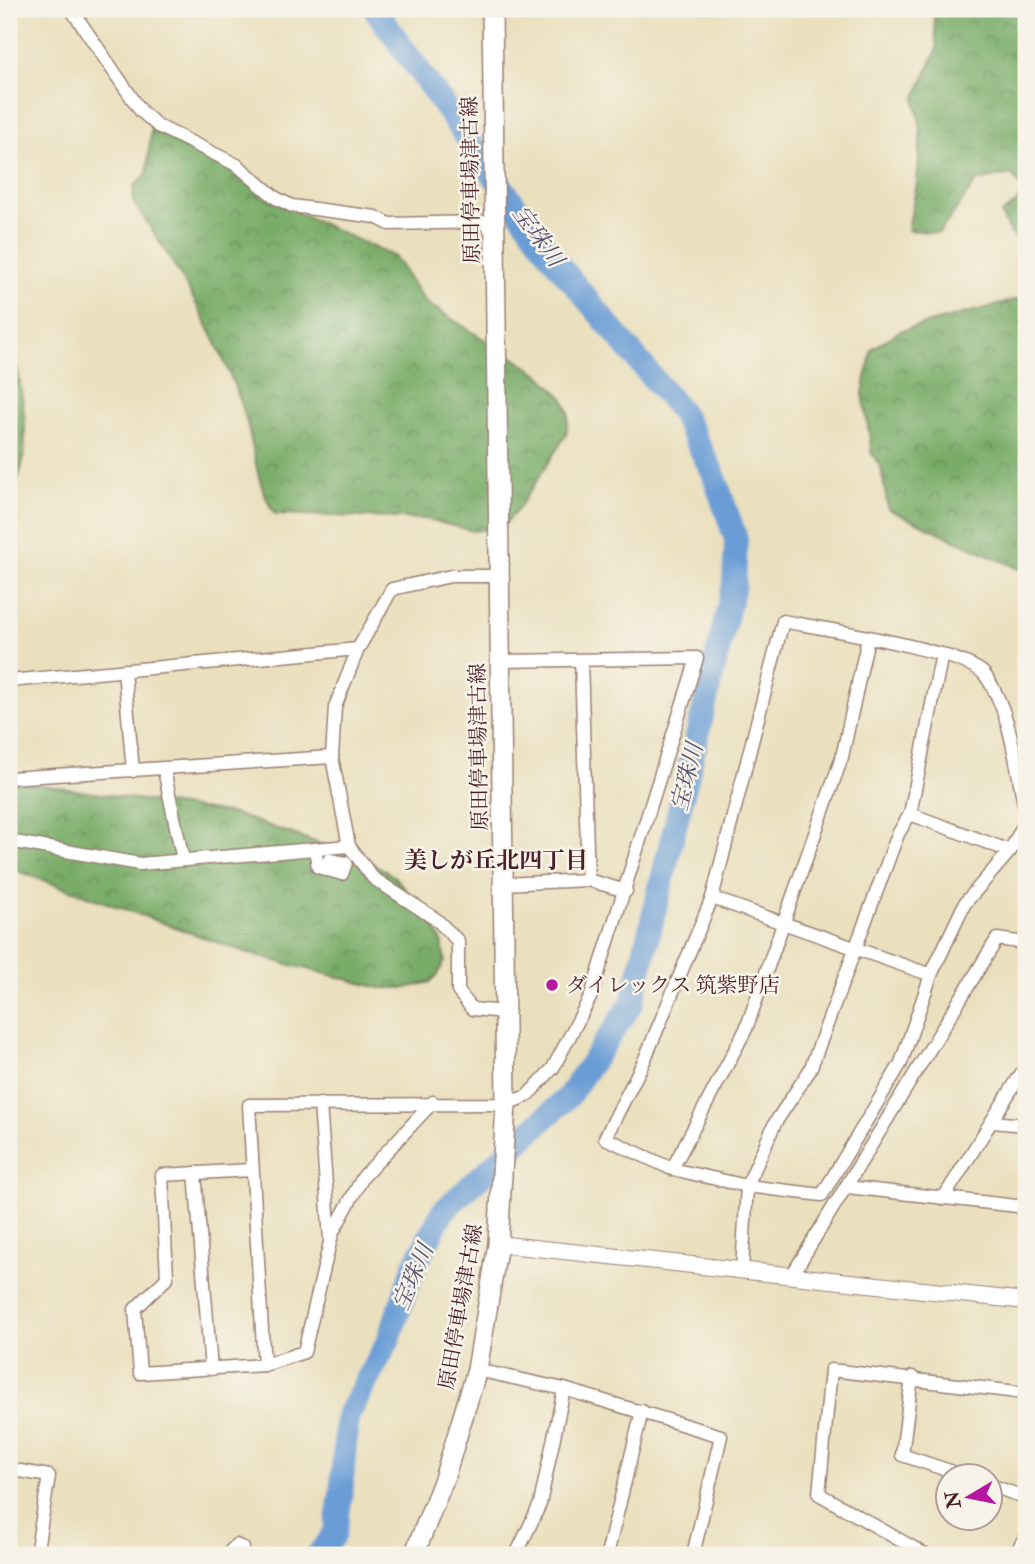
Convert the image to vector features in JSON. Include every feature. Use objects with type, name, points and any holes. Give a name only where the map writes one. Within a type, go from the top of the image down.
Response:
[{"type":"main road","name":"原田停車場津古線","points":[[414,1555],[444,1479],[477,1370],[498,1244],[505,1110],[492,9]]},
{"type":"street","points":[[71,9],[141,111],[158,126],[237,165],[276,198],[292,206],[376,217],[389,224],[483,222],[495,227]]},
{"type":"street","points":[[500,576],[451,576],[392,589],[358,649],[335,707],[332,757],[349,846],[373,878],[437,920],[458,941],[458,991],[472,1009],[505,1012]]},
{"type":"street","points":[[1026,813],[1005,709],[983,672],[942,654],[783,621],[712,898],[644,1061],[605,1138],[672,1169],[747,1186],[822,1195],[901,1063],[931,975],[965,903],[1010,851],[1026,820]]},
{"type":"street","points":[[672,1169],[746,1029],[842,757],[868,638]]},
{"type":"street","points":[[9,681],[358,649]]},
{"type":"street","points":[[742,1270],[747,1186],[775,1124],[810,1070],[898,834],[910,814],[942,654]]},
{"type":"street","points":[[264,1365],[249,1105],[433,1102],[505,1110],[527,1096],[553,1068],[591,996],[697,658],[500,661]]},
{"type":"street","points":[[581,661],[588,880]]},
{"type":"street","points":[[124,670],[133,771]]},
{"type":"street","points":[[9,778],[332,757]]},
{"type":"street","points":[[164,770],[183,860]]},
{"type":"street","points":[[910,814],[1010,851]]},
{"type":"street","points":[[9,841],[140,864],[349,846]]},
{"type":"street","points":[[315,849],[318,867],[326,870]]},
{"type":"street","points":[[503,884],[588,880],[626,891]]},
{"type":"street","points":[[712,898],[931,975]]},
{"type":"street","points":[[792,1275],[997,939],[1026,943]]},
{"type":"street","points":[[943,1199],[1026,1066]]},
{"type":"street","points":[[252,1170],[162,1175],[167,1278],[135,1309],[140,1373],[264,1365],[304,1352],[330,1242],[363,1177],[433,1102]]},
{"type":"street","points":[[320,1104],[330,1242]]},
{"type":"street","points":[[992,1122],[1026,1125]]},
{"type":"street","points":[[195,1173],[211,1369]]},
{"type":"street","points":[[847,1187],[1026,1207]]},
{"type":"street","points":[[498,1244],[1026,1301]]},
{"type":"street","points":[[477,1370],[564,1389],[721,1436],[693,1555]]},
{"type":"street","points":[[926,1555],[819,1494],[831,1370],[912,1377],[1026,1393]]},
{"type":"street","points":[[912,1377],[902,1455],[934,1466]]},
{"type":"street","points":[[516,1555],[540,1504],[564,1389]]},
{"type":"street","points":[[607,1555],[642,1411]]},
{"type":"street","points":[[9,1469],[49,1476],[36,1555]]},
{"type":"street","points":[[1004,1490],[1026,1498]]},
{"type":"street","points":[[1015,1555],[1026,1535]]},
{"type":"street","points":[[227,1555],[236,1545],[243,1548]]},
{"type":"street","points":[[9,1553],[20,1555]]},
{"type":"green space","points":[[933,9],[1026,9],[1026,242],[1013,236],[1001,214],[1016,203],[1024,190],[1011,174],[977,181],[939,233],[908,230],[917,183],[921,128],[915,99],[937,49]]},
{"type":"green space","points":[[151,129],[189,150],[229,164],[262,196],[395,257],[425,302],[539,374],[563,398],[569,413],[566,435],[519,508],[502,527],[473,531],[426,519],[275,514],[262,488],[246,417],[231,376],[180,274],[133,202],[134,186],[147,174]]},
{"type":"green space","points":[[1026,297],[1026,572],[888,509],[881,467],[872,454],[863,393],[872,349],[900,331]]},
{"type":"green space","points":[[9,328],[21,391],[25,437],[18,478],[9,495]]},
{"type":"green space","points":[[9,780],[234,814],[365,859],[395,877],[430,918],[441,940],[445,960],[438,975],[430,982],[406,988],[380,988],[250,954],[9,868]]},
{"type":"waterway","name":"宝珠川","points":[[318,1555],[335,1533],[347,1417],[388,1341],[414,1267],[443,1211],[568,1097],[632,1003],[734,585],[736,539],[713,473],[682,413],[552,257],[375,9]]},
{"type":"place","name":"ダイレックス 筑紫野店","points":[[552,985]]},
{"type":"district","name":"美しが丘北四丁目","points":[[496,860]]}]
